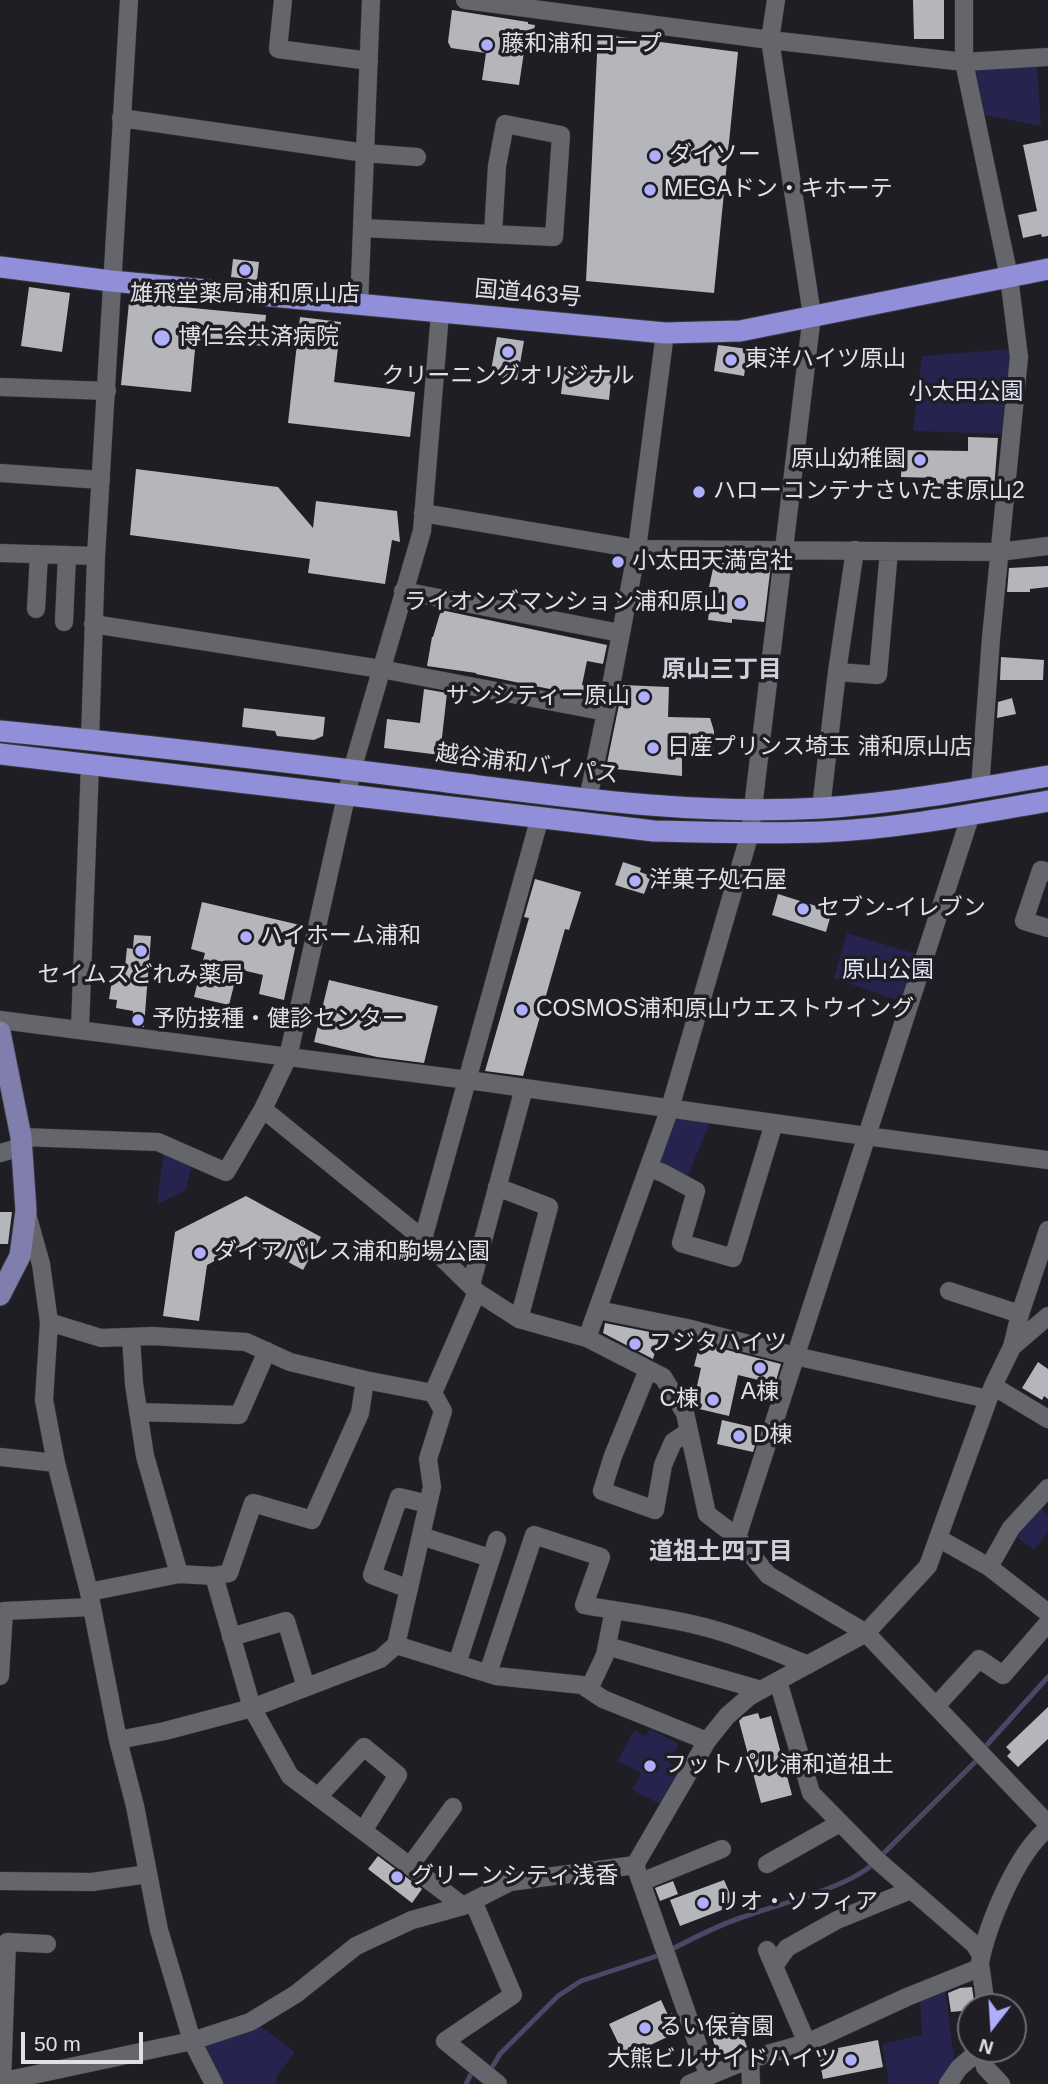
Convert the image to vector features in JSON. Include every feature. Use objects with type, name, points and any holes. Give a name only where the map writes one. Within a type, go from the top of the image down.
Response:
[{"type":"highway","name":"国道463号","points":[[0,267],[111,281],[665,333],[740,331],[1048,269]]},
{"type":"highway","name":"越谷浦和バイパス","points":[[0,731],[661,807],[821,808],[866,804],[1048,776]]},
{"type":"highway","points":[[0,754],[654,831],[821,832],[884,827],[1048,801]]},
{"type":"main road","points":[[0,1032],[21,1142],[26,1211],[20,1256],[0,1295]]},
{"type":"street","points":[[90,740],[96,556],[129,0]]},
{"type":"street","points":[[283,0],[278,48],[369,61]]},
{"type":"street","points":[[359,305],[371,0]]},
{"type":"street","points":[[466,0],[572,7],[770,40],[964,62],[1048,57]]},
{"type":"street","points":[[587,1338],[670,1108],[750,833],[813,315],[770,40],[776,0]]},
{"type":"street","points":[[964,0],[964,62],[1009,277],[1019,357],[979,788]]},
{"type":"street","points":[[121,118],[365,153],[417,157]]},
{"type":"street","points":[[362,228],[554,237],[561,135],[505,124],[497,166],[493,234]]},
{"type":"street","points":[[0,1153],[21,1142],[158,1142],[226,1172],[263,1109],[288,1057],[352,770],[422,531],[440,313]]},
{"type":"street","points":[[588,799],[637,549],[665,333]]},
{"type":"street","points":[[0,387],[107,391]]},
{"type":"street","points":[[0,473],[101,480]]},
{"type":"street","points":[[422,513],[637,549],[999,552],[1048,546]]},
{"type":"street","points":[[821,808],[855,550]]},
{"type":"street","points":[[837,672],[878,675],[889,551]]},
{"type":"street","points":[[0,553],[96,556]]},
{"type":"street","points":[[36,609],[38,554]]},
{"type":"street","points":[[64,622],[66,555]]},
{"type":"street","points":[[403,592],[620,633]]},
{"type":"street","points":[[93,624],[381,669],[607,712]]},
{"type":"street","points":[[80,1028],[90,764]]},
{"type":"street","points":[[737,1537],[971,814]]},
{"type":"street","points":[[423,1239],[540,817]]},
{"type":"street","points":[[1048,872],[1041,870],[1024,921],[1048,928]]},
{"type":"street","points":[[0,1020],[80,1028],[1048,1160]]},
{"type":"street","points":[[433,1393],[474,1288],[497,1187],[524,1088]]},
{"type":"street","points":[[263,1109],[423,1239],[474,1288],[519,1319],[587,1338],[663,1377],[685,1413],[707,1514],[737,1537],[768,1575],[866,1633],[1048,1826],[1037,1836],[996,1910],[983,1944],[979,1968],[907,1997],[807,2043],[750,2059],[689,2084]]},
{"type":"street","points":[[649,1168],[696,1191],[681,1243],[733,1258],[774,1123]]},
{"type":"street","points":[[497,1187],[549,1207],[519,1319]]},
{"type":"street","points":[[26,1211],[41,1264],[49,1322],[44,1400],[55,1462],[90,1600],[159,1930],[192,2041],[214,2084]]},
{"type":"street","points":[[708,2074],[635,1865],[707,1741],[727,1716],[750,1696],[866,1633],[928,1566],[990,1392],[1012,1347],[1048,1230]]},
{"type":"street","points":[[949,1291],[1020,1314]]},
{"type":"street","points":[[598,1310],[687,1328],[794,1356],[990,1392],[1048,1419]]},
{"type":"street","points":[[1012,1347],[1048,1315]]},
{"type":"street","points":[[49,1322],[100,1338],[153,1336],[246,1342],[290,1362],[433,1393]]},
{"type":"street","points":[[131,1337],[145,1457],[179,1574]]},
{"type":"street","points":[[138,1412],[239,1415],[267,1351]]},
{"type":"street","points":[[648,1370],[613,1456],[602,1491],[655,1510],[663,1465],[673,1442],[689,1431]]},
{"type":"street","points":[[0,1676],[4,1611],[90,1600],[179,1574],[214,1576],[229,1573],[253,1503],[312,1520],[360,1413],[365,1380]]},
{"type":"street","points":[[118,1740],[165,1731],[252,1708],[380,1659],[396,1645],[432,1487],[428,1459],[443,1411],[433,1393]]},
{"type":"street","points":[[0,1457],[55,1462]]},
{"type":"street","points":[[989,1567],[1011,1528],[1048,1488]]},
{"type":"street","points":[[409,1589],[372,1575],[399,1497],[428,1504]]},
{"type":"street","points":[[488,1673],[534,1535],[601,1557],[584,1605],[699,1625],[745,1639],[808,1665]]},
{"type":"street","points":[[421,1536],[490,1558]]},
{"type":"street","points":[[938,1538],[989,1567],[1048,1613]]},
{"type":"street","points":[[457,1664],[497,1540]]},
{"type":"street","points":[[214,1576],[252,1708],[290,1776],[410,1866],[468,1904],[513,1996],[445,2041],[498,2084]]},
{"type":"street","points":[[589,1689],[605,1655],[614,1611]]},
{"type":"street","points":[[231,1637],[286,1621],[306,1687]]},
{"type":"street","points":[[936,1706],[979,1658],[1003,1675],[1048,1623]]},
{"type":"street","points":[[396,1645],[496,1676],[582,1685],[603,1699],[707,1741]]},
{"type":"street","points":[[607,1646],[761,1690]]},
{"type":"street","points":[[778,1681],[811,1793],[877,1860],[975,1945],[981,1959],[985,1993]]},
{"type":"street","points":[[318,1797],[364,1747],[398,1774],[363,1831]]},
{"type":"street","points":[[410,1866],[453,1807]]},
{"type":"street","points":[[767,1864],[841,1823]]},
{"type":"street","points":[[641,1882],[722,1849]]},
{"type":"street","points":[[47,1944],[6,1942],[1,2082],[192,2041],[250,2022],[296,1994],[356,1946],[412,1920],[468,1904],[510,1882],[635,1865]]},
{"type":"street","points":[[0,1881],[92,1882],[148,1874]]},
{"type":"street","points":[[807,2043],[771,1958],[827,1926],[911,1890]]},
{"type":"street","points":[[750,2059],[751,2084]]},
{"type":"street","points":[[948,2084],[965,2063]]},
{"type":"street","points":[[984,2063],[1001,2084]]},
{"type":"green space","points":[[1037,66],[1041,126],[985,115],[976,71]]},
{"type":"green space","name":"小太田公園","points":[[1011,349],[1003,434],[913,431],[922,356]]},
{"type":"green space","name":"原山公園","points":[[847,933],[919,955],[905,1003],[834,978]]},
{"type":"green space","points":[[673,1118],[710,1122],[685,1183],[654,1167]]},
{"type":"green space","points":[[164,1150],[193,1162],[185,1191],[157,1204]]},
{"type":"green space","points":[[1039,1507],[1048,1515],[1048,1532],[1034,1550],[1017,1537]]},
{"type":"green space","name":"フットパル浦和道祖土","points":[[650,1729],[679,1744],[669,1763],[679,1769],[660,1804],[632,1790],[641,1773],[618,1761],[634,1730],[646,1736]]},
{"type":"green space","points":[[945,1989],[955,2066],[941,2084],[889,2084],[882,2044],[922,2035],[920,1999]]},
{"type":"green space","points":[[259,2025],[295,2052],[277,2076],[275,2084],[221,2084],[203,2050],[206,2041]]},
{"type":"building","points":[[913,0],[944,0],[944,39],[914,39]]},
{"type":"building","name":"藤和浦和コープ","points":[[452,10],[535,25],[532,40],[526,39],[519,85],[482,80],[486,53],[451,48],[448,42]]},
{"type":"building","points":[[598,34],[738,52],[714,293],[586,281]]},
{"type":"building","points":[[1048,140],[1048,236],[1042,237],[1041,234],[1023,238],[1018,215],[1037,211],[1023,145]]},
{"type":"building","points":[[233,259],[259,262],[257,280],[231,277]]},
{"type":"building","points":[[29,287],[70,293],[62,352],[21,346]]},
{"type":"building","points":[[129,302],[266,315],[263,346],[196,339],[191,392],[121,385]]},
{"type":"building","points":[[300,317],[341,322],[334,382],[415,392],[410,437],[288,423]]},
{"type":"building","points":[[497,337],[524,341],[517,380],[490,376]]},
{"type":"building","name":"東洋ハイツ原山","points":[[718,345],[748,349],[744,376],[714,371]]},
{"type":"building","points":[[564,367],[612,372],[609,400],[561,394]]},
{"type":"building","points":[[968,437],[998,438],[994,489],[936,488],[936,478],[901,477],[902,450],[968,451]]},
{"type":"building","points":[[136,469],[278,487],[313,528],[316,501],[397,511],[400,542],[392,540],[385,584],[308,573],[310,559],[130,535]]},
{"type":"building","name":"ライオンズマンション浦和原山","points":[[736,562],[771,564],[764,622],[732,619],[732,623],[708,620],[712,587],[709,587],[714,564],[736,565]]},
{"type":"building","points":[[1048,566],[1048,587],[1030,589],[1030,592],[1007,592],[1009,568]]},
{"type":"building","points":[[441,610],[607,645],[603,664],[587,661],[582,685],[592,687],[589,697],[476,673],[427,666],[432,637]]},
{"type":"building","points":[[1001,657],[1044,660],[1043,680],[1000,680]]},
{"type":"building","points":[[623,685],[669,687],[668,717],[710,718],[714,731],[713,757],[682,756],[682,776],[606,768]]},
{"type":"building","points":[[424,689],[447,693],[440,755],[384,748],[387,719],[420,723]]},
{"type":"building","points":[[1012,698],[1016,714],[997,718],[998,702]]},
{"type":"building","points":[[244,708],[325,717],[323,736],[314,740],[277,736],[275,731],[242,727]]},
{"type":"building","name":"洋菓子処石屋","points":[[623,862],[641,868],[640,872],[651,876],[644,894],[615,885]]},
{"type":"building","name":"COSMOS浦和原山ウエストウイング","points":[[535,879],[581,892],[569,930],[565,929],[523,1076],[485,1071],[529,918],[524,917]]},
{"type":"building","points":[[778,894],[832,911],[826,932],[772,915]]},
{"type":"building","name":"ハイホーム浦和","points":[[202,902],[300,925],[284,1000],[259,994],[263,975],[238,969],[229,1005],[194,997],[205,953],[191,949]]},
{"type":"building","points":[[134,935],[151,936],[144,1027],[132,1025],[133,1011],[116,1008],[117,1000],[109,999],[112,980],[116,975],[124,976],[127,948],[133,949]]},
{"type":"building","points":[[329,980],[438,1006],[424,1063],[377,1057],[314,1042]]},
{"type":"building","name":"ダイアパレス浦和駒場公園","points":[[246,1196],[321,1237],[303,1270],[251,1242],[207,1265],[199,1321],[163,1316],[175,1232]]},
{"type":"building","points":[[0,1212],[12,1212],[8,1244],[0,1244]]},
{"type":"building","name":"フジタハイツ","points":[[605,1323],[660,1334],[653,1359],[603,1333]]},
{"type":"building","points":[[700,1343],[781,1364],[775,1384],[738,1375],[729,1416],[695,1408],[693,1404],[701,1368],[694,1366]]},
{"type":"building","points":[[1038,1362],[1048,1369],[1048,1399],[1044,1396],[1042,1400],[1022,1388]]},
{"type":"building","name":"D棟","points":[[722,1420],[760,1429],[753,1452],[717,1444]]},
{"type":"building","points":[[1048,1707],[1048,1739],[1018,1767],[1007,1756],[1011,1752],[1006,1747]]},
{"type":"building","points":[[758,1713],[760,1719],[771,1716],[792,1795],[761,1803],[739,1721],[743,1717]]},
{"type":"building","name":"グリーンシティ浅香","points":[[378,1856],[422,1889],[412,1903],[368,1869]]},
{"type":"building","name":"リオ・ソフィア","points":[[724,1880],[735,1905],[680,1926],[670,1900]]},
{"type":"building","points":[[673,1881],[678,1894],[660,1901],[655,1888]]},
{"type":"building","points":[[972,1987],[973,1993],[957,1993],[957,2011],[951,2012],[948,1993]]},
{"type":"building","points":[[661,2000],[668,2015],[672,2013],[680,2031],[625,2057],[609,2024]]},
{"type":"building","points":[[734,2012],[747,2047],[720,2058],[706,2023]]},
{"type":"building","name":"大熊ビルサイドハイツ","points":[[878,2040],[883,2067],[823,2079],[818,2052]]},
{"type":"waterway","points":[[985,1747],[1048,1677]]},
{"type":"waterway","points":[[881,1856],[978,1759]]},
{"type":"waterway","points":[[670,1950],[734,1920],[847,1881],[873,1864]]},
{"type":"waterway","points":[[491,2069],[500,2054],[558,1996],[581,1981],[660,1955]]},
{"type":"waterway","points":[[466,2084],[473,2070]]},
{"type":"place","name":"藤和浦和コープ","points":[[487,45]]},
{"type":"place","name":"ダイソー","points":[[655,156]]},
{"type":"place","name":"MEGAドン・キホーテ","points":[[650,190]]},
{"type":"place","name":"雄飛堂薬局浦和原山店","points":[[245,270]]},
{"type":"place","name":"博仁会共済病院","points":[[162,338]]},
{"type":"place","name":"クリーニングオリジナル","points":[[508,352]]},
{"type":"place","name":"東洋ハイツ原山","points":[[731,360]]},
{"type":"place","name":"原山幼稚園","points":[[920,460]]},
{"type":"place","name":"ハローコンテナさいたま原山2","points":[[699,492]]},
{"type":"place","name":"小太田天満宮社","points":[[618,562]]},
{"type":"place","name":"ライオンズマンション浦和原山","points":[[740,603]]},
{"type":"place","name":"サンシティー原山","points":[[644,697]]},
{"type":"place","name":"日産プリンス埼玉 浦和原山店","points":[[653,748]]},
{"type":"place","name":"洋菓子処石屋","points":[[635,881]]},
{"type":"place","name":"セブン-イレブン","points":[[803,909]]},
{"type":"place","name":"ハイホーム浦和","points":[[246,937]]},
{"type":"place","name":"セイムスどれみ薬局","points":[[141,951]]},
{"type":"place","name":"COSMOS浦和原山ウエストウイング","points":[[522,1010]]},
{"type":"place","name":"予防接種・健診センター","points":[[138,1020]]},
{"type":"place","name":"ダイアパレス浦和駒場公園","points":[[200,1253]]},
{"type":"place","name":"フジタハイツ","points":[[635,1344]]},
{"type":"place","name":"A棟","points":[[760,1368]]},
{"type":"place","name":"C棟","points":[[713,1400]]},
{"type":"place","name":"D棟","points":[[739,1436]]},
{"type":"place","name":"フットパル浦和道祖土","points":[[650,1766]]},
{"type":"place","name":"グリーンシティ浅香","points":[[397,1877]]},
{"type":"place","name":"リオ・ソフィア","points":[[703,1903]]},
{"type":"place","name":"るい保育園","points":[[645,2028]]},
{"type":"place","name":"大熊ビルサイドハイツ","points":[[851,2060]]},
{"type":"district","name":"原山三丁目","points":[[722,670]]},
{"type":"district","name":"道祖土四丁目","points":[[721,1552]]}]
